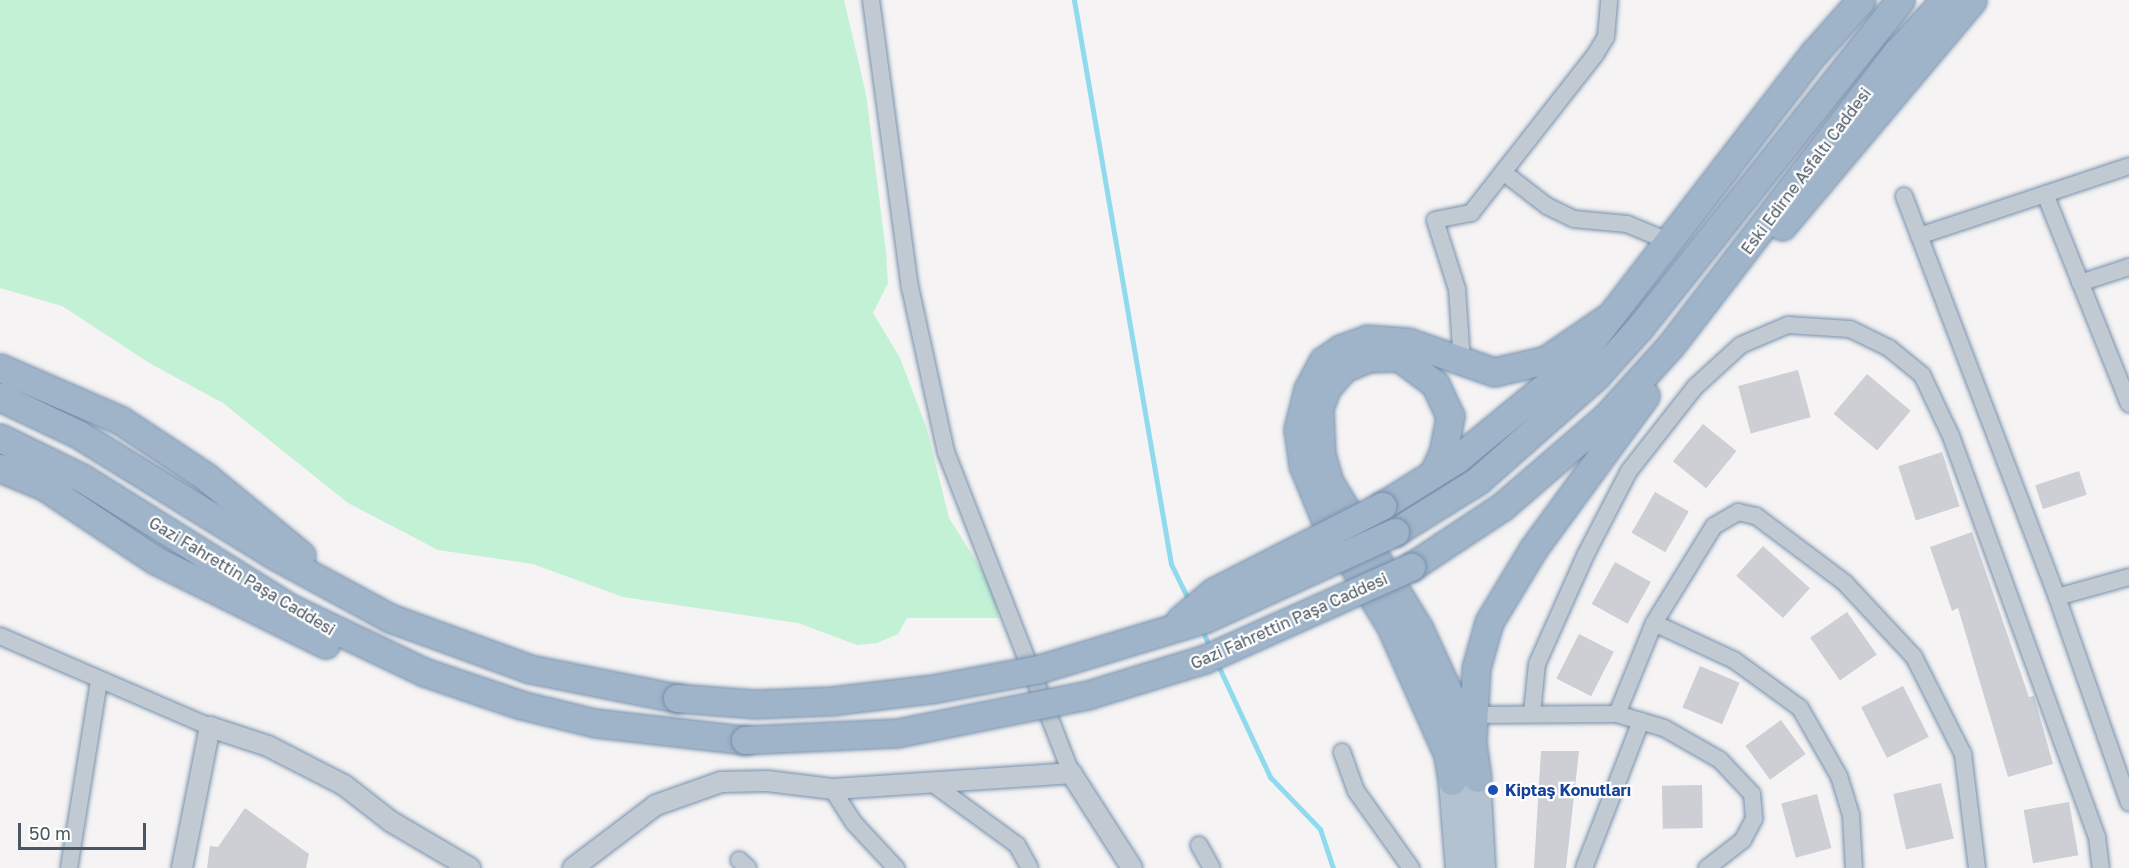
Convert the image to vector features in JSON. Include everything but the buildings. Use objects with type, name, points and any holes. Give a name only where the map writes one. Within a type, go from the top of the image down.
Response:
[{"type":"highway","points":[[0,397],[105,450],[358,601],[499,660],[597,686],[677,698],[796,704],[881,696],[1039,669],[1163,633],[1213,592],[1382,506],[1433,474],[1532,402],[1575,362],[1815,52],[1861,0]]},
{"type":"highway","name":"Eski Edirne Asfaltı Caddesi","points":[[1163,633],[1267,592],[1395,532],[1454,498],[1517,449],[1640,327],[1900,0]]},
{"type":"highway","name":"Eski Edirne Asfaltı Caddesi","points":[[1671,345],[1897,52],[1945,0]]},
{"type":"highway","points":[[1720,283],[1797,212],[1972,0]]},
{"type":"highway","points":[[1464,780],[1448,755],[1390,625],[1325,519],[1303,465],[1298,429],[1308,389],[1323,362],[1340,349],[1367,339],[1408,342],[1494,372],[1519,369],[1546,360],[1610,316]]},
{"type":"highway","points":[[1464,780],[1472,743],[1476,668],[1498,604],[1642,401],[1671,345]]},
{"type":"highway","name":"Gazi Fahrettin Paşa Caddesi","points":[[0,438],[82,478],[292,609],[424,672],[521,705],[595,723],[745,740],[897,733],[1088,696],[1205,659],[1411,567],[1503,506],[1579,444],[1671,345]]},
{"type":"highway","points":[[1433,474],[1443,453],[1450,416],[1435,384],[1399,357],[1368,358],[1344,368],[1326,389],[1319,408],[1320,446],[1329,482],[1419,629],[1472,743]]},
{"type":"highway","points":[[0,368],[120,420],[206,477],[358,601]]},
{"type":"highway","points":[[0,468],[44,486],[155,560],[285,627],[351,655],[424,672]]},
{"type":"main road","points":[[1459,868],[1464,780]]},
{"type":"main road","points":[[1464,780],[1482,868]]},
{"type":"street","points":[[871,0],[910,287],[946,452],[1071,773],[1132,868]]},
{"type":"street","points":[[1462,362],[1457,289],[1435,220],[1472,213],[1606,37],[1609,0]]},
{"type":"street","points":[[1919,236],[2129,166]]},
{"type":"street","points":[[1503,172],[1547,206],[1574,219],[1627,224],[1668,241]]},
{"type":"street","points":[[2045,194],[2129,404]]},
{"type":"street","points":[[1904,196],[2057,597],[2129,803]]},
{"type":"street","points":[[2080,283],[2129,267]]},
{"type":"street","points":[[1532,713],[1537,664],[1586,554],[1629,471],[1695,387],[1741,345],[1788,325],[1850,329],[1889,348],[1922,375],[1951,436],[2097,837],[2101,868]]},
{"type":"street","points":[[1617,714],[1654,622],[1714,526],[1738,512],[1756,516],[1845,582],[1914,657],[1963,754],[1977,868]]},
{"type":"street","points":[[2057,597],[2129,577]]},
{"type":"street","points":[[1654,622],[1734,660],[1800,708],[1839,776],[1851,815],[1854,868]]},
{"type":"street","points":[[0,636],[210,727],[268,746],[344,785],[390,821],[470,868]]},
{"type":"street","points":[[69,868],[99,680]]},
{"type":"street","points":[[1474,715],[1617,714],[1664,728],[1720,760],[1752,794],[1755,806],[1750,830],[1707,868]]},
{"type":"street","points":[[1584,868],[1641,721]]},
{"type":"street","points":[[182,868],[210,727]]},
{"type":"street","points":[[1342,752],[1356,791],[1412,868]]},
{"type":"street","points":[[573,868],[656,805],[721,782],[767,781],[832,789],[1071,773]]},
{"type":"street","points":[[933,783],[1017,844],[1030,868]]},
{"type":"street","points":[[832,789],[854,823],[896,868]]},
{"type":"street","points":[[1199,845],[1212,868]]},
{"type":"green space","points":[[0,0],[844,0],[866,94],[886,252],[888,283],[873,313],[900,358],[927,429],[949,518],[994,589],[999,618],[907,618],[898,634],[877,643],[857,645],[798,623],[623,597],[533,564],[438,550],[348,503],[223,403],[151,364],[62,306],[0,288]]},
{"type":"waterway","points":[[1074,0],[1171,564],[1190,603]]},
{"type":"waterway","points":[[1201,628],[1210,647]]},
{"type":"waterway","points":[[1216,661],[1270,777],[1320,829],[1333,868]]},
{"type":"place","name":"Kiptaş Konutları","points":[[1493,790]]}]
